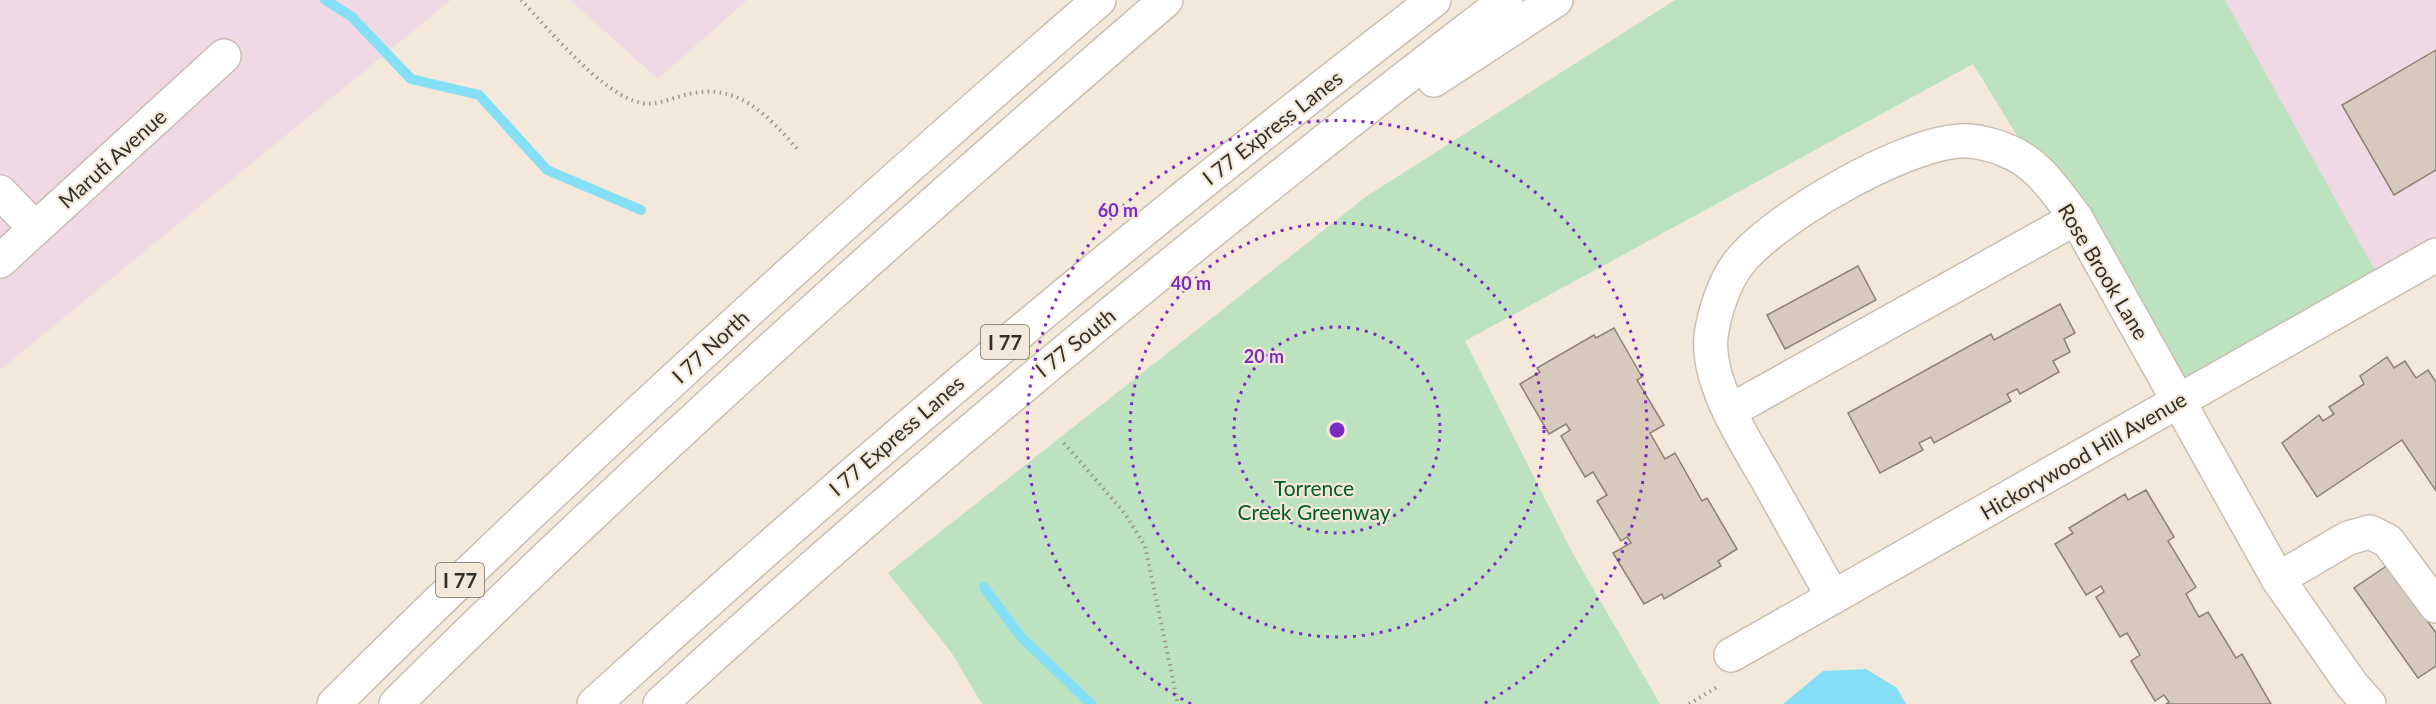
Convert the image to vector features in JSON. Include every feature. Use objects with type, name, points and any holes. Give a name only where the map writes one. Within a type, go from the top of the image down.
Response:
[{"type":"main road","points":[[960,120],[1076,0]]},
{"type":"main road","name":"I 77 North","points":[[334,704],[588,458],[960,120],[1099,0]]},
{"type":"main road","name":"I 77","points":[[396,704],[619,490],[804,320],[989,153],[1166,0]]},
{"type":"main road","name":"I 77 Express Lanes","points":[[594,704],[724,586],[1009,338],[1205,179],[1434,0]]},
{"type":"main road","name":"I 77 South","points":[[660,704],[893,495],[1038,372],[1232,213],[1506,0]]},
{"type":"main road","points":[[1232,213],[1556,0]]},
{"type":"main road","name":"Maruti Avenue","points":[[0,261],[224,56]]},
{"type":"main road","name":"Rose Brook Lane","points":[[1833,597],[1730,411],[1715,375],[1711,337],[1720,302],[1737,265],[1764,237],[1850,182],[1919,149],[1962,140],[2006,150],[2040,172],[2076,218],[2180,400],[2278,579],[2363,702]]},
{"type":"main road","points":[[0,192],[35,228]]},
{"type":"main road","points":[[1730,411],[2076,218]]},
{"type":"main road","name":"Hickorywood Hill Avenue","points":[[1731,655],[2436,257]]},
{"type":"main road","points":[[2278,579],[2348,538],[2370,532],[2388,541],[2436,606]]},
{"type":"path","points":[[521,0],[587,67],[618,94],[642,103],[660,102],[707,90],[731,94],[754,105],[799,151]]},
{"type":"path","points":[[1064,443],[1126,515],[1145,546],[1178,704]]},
{"type":"shaded area","points":[[0,0],[451,0],[0,370]]},
{"type":"shaded area","points":[[570,0],[747,0],[658,79]]},
{"type":"shaded area","points":[[2088,0],[2436,0],[2436,258],[2180,400]]},
{"type":"green space","name":"Torrence Creek Greenway","points":[[1675,0],[2225,0],[2383,285],[2180,400],[1973,64],[1465,341],[1572,552],[1660,704],[982,704],[951,652],[888,573],[1367,196]]},
{"type":"water","points":[[1866,669],[1897,688],[1906,704],[1783,704],[1823,671]]},
{"type":"building","points":[[2436,50],[2436,170],[2394,195],[2342,105]]},
{"type":"building","points":[[1858,266],[1876,300],[1785,349],[1767,315]]},
{"type":"building","points":[[2060,304],[2075,333],[2064,339],[2070,352],[2053,361],[2059,372],[2020,394],[2017,389],[2007,394],[2011,401],[1934,443],[1931,437],[1919,443],[1923,450],[1880,473],[1848,413],[1991,334],[1994,340]]},
{"type":"building","points":[[1614,328],[1642,377],[1637,380],[1664,425],[1650,433],[1665,459],[1675,453],[1702,501],[1707,498],[1737,549],[1718,561],[1721,566],[1664,599],[1662,594],[1644,604],[1613,553],[1631,543],[1627,537],[1621,541],[1597,501],[1607,495],[1593,472],[1585,477],[1561,436],[1570,430],[1566,424],[1549,434],[1520,384],[1540,372],[1537,368],[1594,335],[1596,338]]},
{"type":"building","points":[[2387,357],[2394,368],[2405,361],[2416,378],[2428,370],[2436,382],[2436,491],[2402,440],[2317,497],[2282,443],[2319,415],[2323,421],[2334,414],[2329,407],[2364,384],[2360,376]]},
{"type":"building","points":[[2146,490],[2174,537],[2168,541],[2196,587],[2186,594],[2199,617],[2208,612],[2236,658],[2242,654],[2271,704],[2166,704],[2169,702],[2164,695],[2155,701],[2131,661],[2140,655],[2127,633],[2120,637],[2096,597],[2104,592],[2101,586],[2086,595],[2055,544],[2073,533],[2069,528],[2125,494],[2128,500]]},
{"type":"building","points":[[2388,565],[2436,633],[2436,666],[2418,678],[2354,588]]},
{"type":"waterway","points":[[325,0],[351,16],[411,79],[479,95],[547,170],[641,210]]},
{"type":"waterway","points":[[984,587],[1021,637],[1091,704]]}]
